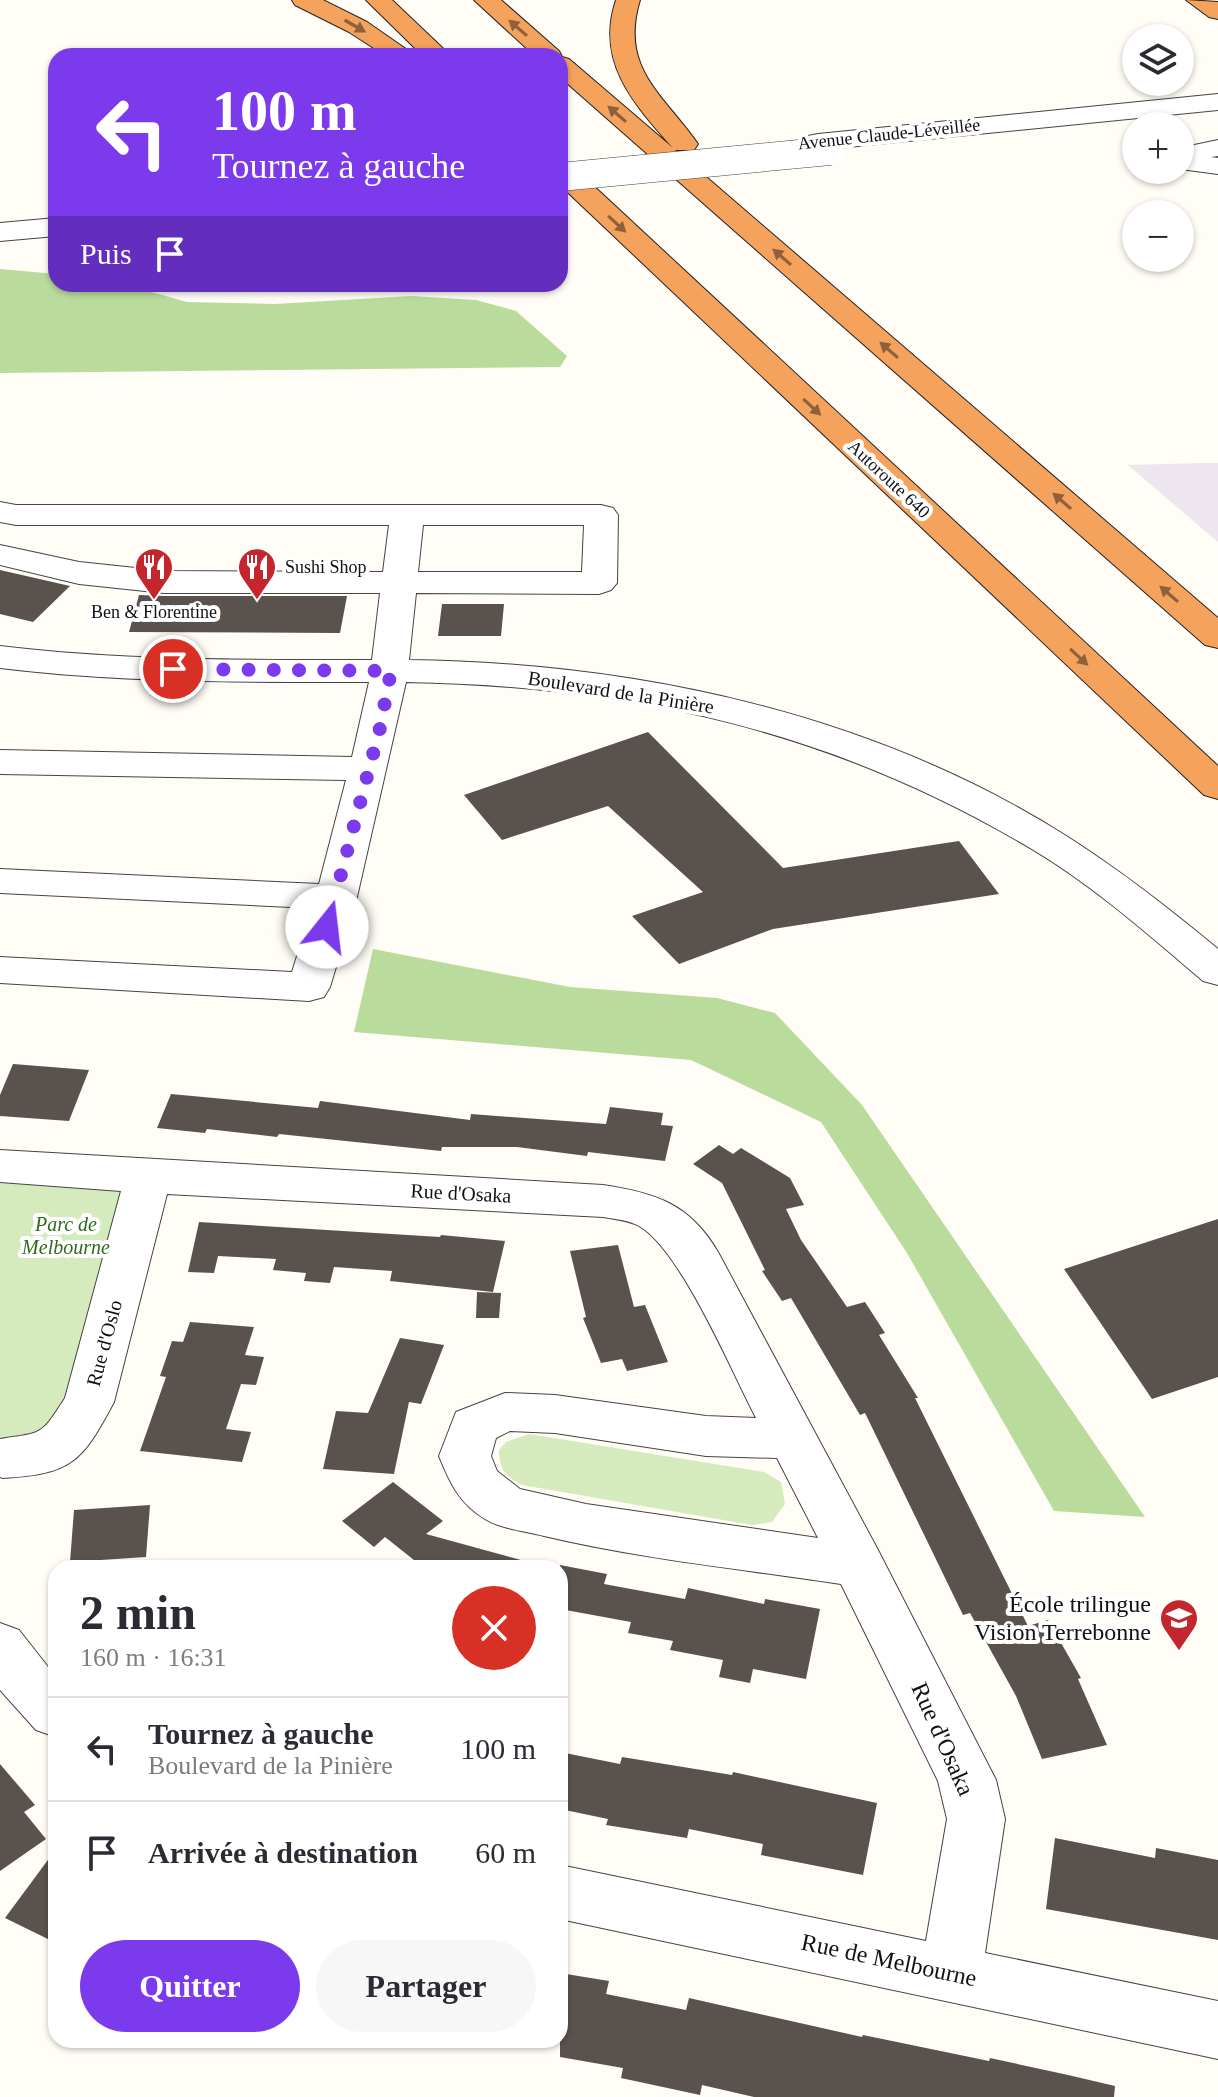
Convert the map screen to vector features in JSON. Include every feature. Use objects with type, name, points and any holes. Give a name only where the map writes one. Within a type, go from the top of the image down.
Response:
[{"type":"highway","points":[[304,0],[358,27],[391,48]]},
{"type":"highway","points":[[378,0],[429,48]]},
{"type":"highway","points":[[486,0],[541,48]]},
{"type":"highway","points":[[628,0],[621,17],[621,41],[635,80],[658,114],[706,169],[739,220]]},
{"type":"highway","points":[[1198,0],[1218,12]]},
{"type":"highway","points":[[568,71],[1218,637]]},
{"type":"highway","name":"Autoroute 640","points":[[568,176],[1218,787]]},
{"type":"street","name":"Avenue Claude-Léveillée","points":[[568,176],[1218,102]]},
{"type":"street","name":"Avenue Claude-Léveillée","points":[[568,167],[1218,117]]},
{"type":"street","points":[[1218,148],[1187,154],[1180,159],[1195,165],[1218,166]]},
{"type":"street","points":[[0,216],[48,212]]},
{"type":"street","points":[[0,232],[48,228]]},
{"type":"street","points":[[0,512],[16,515],[601,515],[599,583],[141,581],[79,573],[0,555]]},
{"type":"street","points":[[0,970],[309,987],[336,897],[391,671],[407,514]]},
{"type":"street","name":"Boulevard de la Pinière","points":[[0,657],[121,669],[509,675],[640,691],[781,723],[862,750],[968,795],[1044,837],[1130,896],[1218,971]]},
{"type":"street","points":[[0,762],[369,769]]},
{"type":"street","points":[[0,881],[336,897]]},
{"type":"street","name":"Rue d'Osaka","points":[[0,1166],[148,1177],[603,1201],[640,1207],[663,1216],[694,1252],[859,1565],[967,1780],[976,1819],[951,1972]]},
{"type":"street","name":"Rue d'Oslo","points":[[1,1461],[41,1456],[66,1438],[89,1402],[148,1177]]},
{"type":"street","points":[[791,1439],[706,1436],[555,1414],[505,1412],[474,1426],[465,1456],[476,1483],[505,1506],[586,1525],[859,1565]]},
{"type":"street","name":"Rue de Melbourne","points":[[568,1894],[1218,2030]]},
{"type":"shaded area","points":[[1201,463],[1218,463],[1218,542],[1128,465]]},
{"type":"green space","points":[[0,269],[48,273],[48,292],[151,292],[187,302],[275,304],[411,296],[476,300],[516,311],[567,356],[560,367],[0,373]]},
{"type":"green space","points":[[373,949],[570,987],[717,998],[775,1013],[862,1105],[1145,1517],[1054,1511],[907,1253],[821,1122],[691,1060],[354,1032]]},
{"type":"green space","name":"Parc de Melbourne","points":[[0,1166],[148,1177],[89,1402],[0,1458]]},
{"type":"green space","points":[[529,1434],[764,1472],[781,1482],[785,1504],[772,1522],[752,1525],[522,1485],[504,1471],[499,1450],[506,1442]]},
{"type":"building","points":[[0,570],[70,586],[33,622],[0,614]]},
{"type":"building","points":[[139,595],[347,596],[340,633],[129,632]]},
{"type":"building","points":[[442,604],[504,604],[501,636],[438,636]]},
{"type":"building","points":[[648,732],[783,868],[959,841],[999,894],[773,929],[679,964],[632,916],[703,892],[608,806],[502,840],[464,795]]},
{"type":"building","points":[[13,1064],[89,1070],[69,1121],[0,1116],[0,1095]]},
{"type":"building","points":[[171,1094],[318,1108],[320,1101],[470,1120],[471,1114],[606,1124],[610,1107],[663,1113],[661,1125],[673,1126],[665,1161],[517,1147],[442,1147],[441,1151],[279,1134],[277,1137],[207,1129],[205,1133],[157,1128]]},
{"type":"building","points":[[719,1145],[733,1154],[741,1148],[790,1178],[804,1205],[786,1209],[801,1240],[847,1307],[865,1302],[885,1333],[879,1335],[918,1398],[915,1398],[1028,1626],[1048,1620],[1081,1678],[1078,1679],[1107,1745],[1042,1759],[1016,1696],[970,1613],[963,1615],[865,1413],[860,1415],[791,1298],[782,1301],[762,1271],[765,1270],[722,1183],[693,1164]]},
{"type":"building","points":[[1218,1219],[1218,1377],[1152,1399],[1064,1269]]},
{"type":"building","points":[[199,1222],[505,1241],[493,1292],[390,1281],[392,1271],[334,1267],[330,1283],[304,1281],[306,1273],[273,1270],[276,1259],[218,1256],[214,1273],[188,1272]]},
{"type":"building","points":[[618,1245],[634,1307],[645,1305],[668,1362],[627,1371],[622,1359],[601,1363],[583,1318],[586,1317],[570,1251]]},
{"type":"building","points":[[477,1292],[501,1293],[499,1318],[476,1318]]},
{"type":"building","points":[[190,1322],[254,1327],[245,1355],[264,1357],[256,1385],[241,1384],[226,1429],[251,1432],[242,1462],[140,1451],[166,1377],[160,1376],[172,1341],[183,1342]]},
{"type":"building","points":[[400,1338],[444,1345],[421,1404],[409,1402],[394,1474],[323,1469],[336,1411],[368,1413]]},
{"type":"building","points":[[393,1482],[443,1521],[426,1534],[521,1560],[414,1560],[385,1537],[374,1547],[342,1521]]},
{"type":"building","points":[[150,1505],[146,1557],[70,1560],[74,1510]]},
{"type":"building","points":[[568,1567],[607,1574],[604,1584],[685,1599],[688,1588],[764,1604],[765,1599],[820,1609],[806,1679],[753,1669],[750,1683],[719,1677],[723,1660],[670,1650],[673,1641],[628,1633],[631,1622],[568,1610]]},
{"type":"building","points":[[568,1754],[620,1764],[622,1757],[732,1775],[733,1772],[877,1803],[863,1875],[761,1855],[763,1844],[689,1829],[687,1838],[606,1825],[608,1819],[568,1811]]},
{"type":"building","points":[[0,1764],[35,1805],[24,1812],[46,1839],[0,1871]]},
{"type":"building","points":[[1055,1838],[1155,1858],[1156,1848],[1218,1860],[1218,1940],[1046,1909]]},
{"type":"building","points":[[48,1860],[48,1939],[5,1918]]},
{"type":"building","points":[[568,1974],[609,1981],[606,1994],[686,2010],[689,1998],[862,2037],[989,2061],[990,2058],[1115,2086],[1114,2097],[754,2097],[702,2085],[700,2095],[621,2078],[623,2068],[560,2057],[560,2048],[568,2048]]},
{"type":"place","name":"Ben & Florentine","points":[[154,601]]},
{"type":"place","name":"Sushi Shop","points":[[257,601]]},
{"type":"place","name":"École trilingue Vision Terrebonne","points":[[1179,1652]]},
{"type":"route","points":[[173,669],[391,671],[380,728],[327,927]]}]
